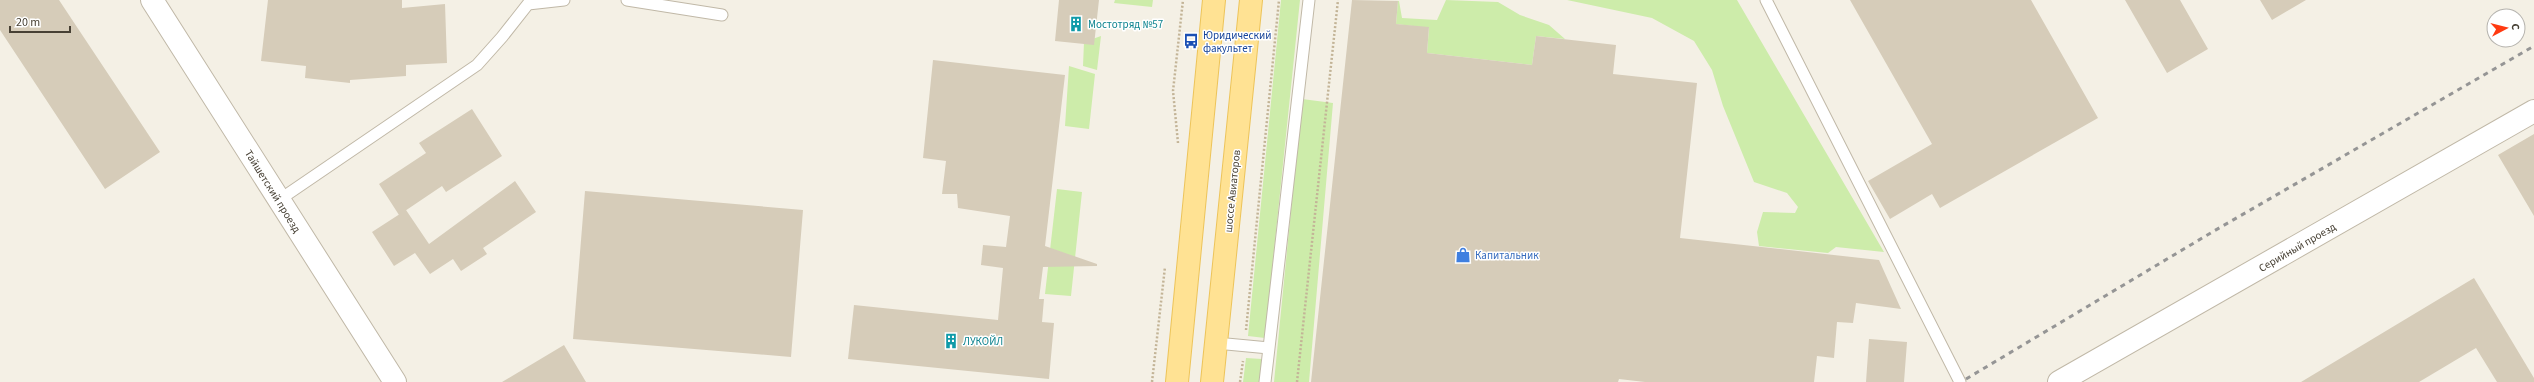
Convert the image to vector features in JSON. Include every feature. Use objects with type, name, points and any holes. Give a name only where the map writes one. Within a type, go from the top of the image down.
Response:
[{"type":"main road","points":[[1176,382],[1214,0]]},
{"type":"main road","name":"шоссе Авиаторов","points":[[1212,382],[1251,0]]},
{"type":"street","name":"Тайшетский проезд","points":[[152,0],[395,382]]},
{"type":"street","name":"Серийный проезд","points":[[2059,382],[2534,111]]},
{"type":"lane","points":[[522,0],[522,12]]},
{"type":"lane","points":[[279,200],[477,64],[528,4],[564,0]]},
{"type":"lane","points":[[627,0],[722,15]]},
{"type":"lane","points":[[1265,382],[1309,0]]},
{"type":"lane","points":[[1766,0],[1960,382]]},
{"type":"lane","points":[[1216,343],[1269,348]]},
{"type":"path","points":[[1178,151],[1173,91],[1183,0]]},
{"type":"path","points":[[1240,382],[1279,0]]},
{"type":"path","points":[[1297,382],[1338,0]]},
{"type":"path","points":[[1152,382],[1166,259]]},
{"type":"green space","points":[[1115,0],[1153,0],[1152,7],[1114,3]]},
{"type":"green space","points":[[1281,0],[1300,0],[1265,338],[1248,336]]},
{"type":"green space","points":[[1382,0],[1399,1],[1402,18],[1437,20],[1446,0],[1498,2],[1520,15],[1549,25],[1565,39],[1536,36],[1532,65],[1427,53],[1429,28],[1396,24],[1398,1]]},
{"type":"green space","points":[[1567,0],[1737,0],[1884,252],[1836,247],[1828,253],[1759,246],[1757,232],[1763,212],[1795,213],[1798,207],[1787,193],[1754,182],[1723,106],[1712,70],[1694,41],[1652,18]]},
{"type":"green space","points":[[1101,36],[1097,70],[1083,66],[1084,42]]},
{"type":"green space","points":[[1069,66],[1095,74],[1089,129],[1065,126]]},
{"type":"green space","points":[[1302,99],[1333,103],[1309,382],[1274,382]]},
{"type":"green space","points":[[1057,189],[1082,192],[1071,296],[1045,294]]},
{"type":"green space","points":[[1246,358],[1262,359],[1259,382],[1243,382]]},
{"type":"building","points":[[0,0],[59,0],[160,152],[105,189],[0,30]]},
{"type":"building","points":[[268,0],[402,0],[402,8],[445,4],[447,63],[406,65],[406,76],[350,80],[350,83],[305,78],[306,66],[261,61]]},
{"type":"building","name":"Мостотряд №57","points":[[1059,0],[1099,0],[1094,45],[1055,41]]},
{"type":"building","points":[[1352,0],[1398,1],[1396,24],[1429,27],[1427,53],[1532,65],[1536,36],[1616,45],[1613,74],[1697,83],[1680,238],[1879,260],[1901,309],[1856,303],[1853,323],[1837,322],[1834,358],[1817,356],[1814,382],[1645,382],[1619,379],[1618,382],[1311,382]]},
{"type":"building","points":[[1850,0],[2031,0],[2098,118],[1940,208],[1932,194],[1890,219],[1868,181],[1932,144]]},
{"type":"building","points":[[2125,0],[2180,0],[2208,49],[2167,73]]},
{"type":"building","points":[[2260,0],[2306,0],[2272,20]]},
{"type":"building","points":[[933,60],[1065,75],[1045,246],[1097,264],[1097,266],[1043,267],[1039,299],[1044,299],[1042,322],[1054,323],[1049,379],[848,359],[854,305],[998,320],[1003,268],[981,265],[983,245],[1006,247],[1010,216],[958,208],[957,194],[942,194],[946,161],[923,158]]},
{"type":"building","points":[[472,109],[502,156],[446,192],[442,186],[399,215],[379,184],[426,153],[419,143]]},
{"type":"building","points":[[2534,134],[2534,216],[2498,155]]},
{"type":"building","points":[[515,181],[536,212],[483,248],[487,254],[461,271],[453,259],[430,274],[415,253],[394,266],[372,232],[406,210],[429,244]]},
{"type":"building","points":[[585,191],[803,210],[791,357],[573,339]]},
{"type":"building","points":[[2474,278],[2534,378],[2534,382],[2497,382],[2476,348],[2419,382],[2301,382]]},
{"type":"building","points":[[1869,339],[1907,342],[1904,382],[1866,382]]},
{"type":"building","points":[[564,345],[586,382],[502,382]]},
{"type":"railway","points":[[1966,379],[2214,231],[2534,46]]},
{"type":"place","name":"Мостотряд №57","points":[[1076,24]]},
{"type":"place","name":"Юридический факультет","points":[[1191,41]]},
{"type":"place","name":"Капитальник","points":[[1463,255]]},
{"type":"place","name":"ЛУКОЙЛ","points":[[951,341]]}]
